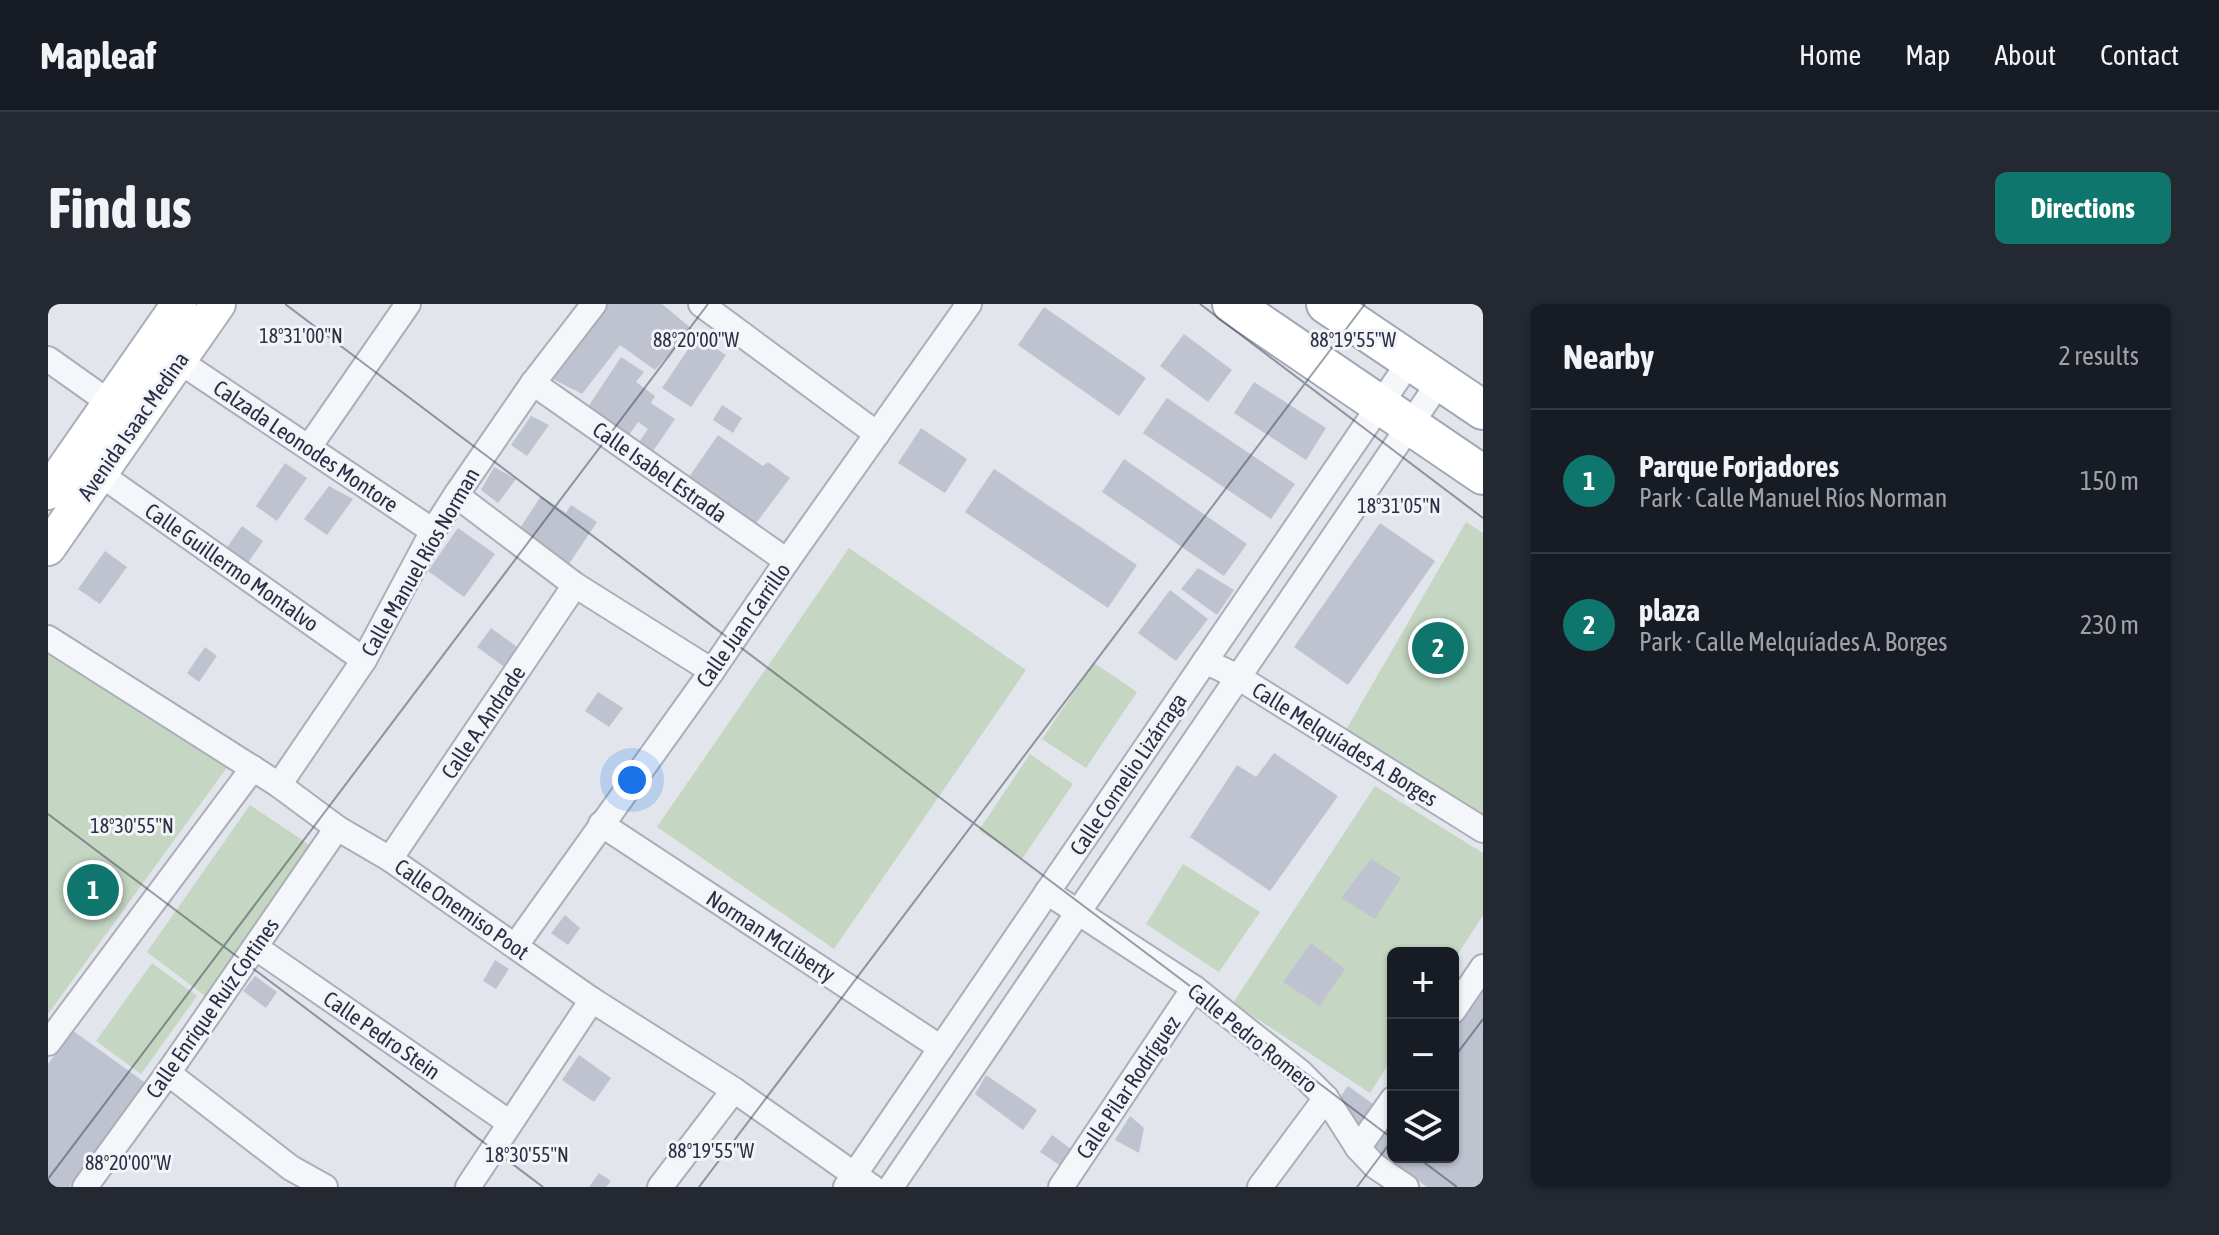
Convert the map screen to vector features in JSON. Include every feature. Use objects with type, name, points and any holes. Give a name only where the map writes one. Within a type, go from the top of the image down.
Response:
[{"type":"main road","name":"Avenida Isaac Medina","points":[[48,492],[179,304]]},
{"type":"main road","name":"Avenida Isaac Medina","points":[[48,548],[218,304]]},
{"type":"main road","points":[[1232,304],[1483,475]]},
{"type":"main road","points":[[1326,304],[1483,410]]},
{"type":"street","points":[[309,447],[408,304]]},
{"type":"street","name":"Calle Manuel Ríos Norman","points":[[279,785],[364,660],[433,531],[456,495],[533,383],[594,304]]},
{"type":"street","points":[[701,304],[877,434]]},
{"type":"street","name":"Calle Juan Carrillo","points":[[516,945],[969,304]]},
{"type":"street","points":[[48,359],[110,403]]},
{"type":"street","name":"Calzada Leonodes Montore","points":[[179,361],[433,531]]},
{"type":"street","name":"Calle Cornelio Lizárraga","points":[[891,1187],[1238,677],[1395,415],[1425,371]]},
{"type":"street","name":"Calle Cornelio Lizárraga","points":[[857,1183],[941,1048],[1205,661],[1395,415],[1425,371]]},
{"type":"street","name":"Calle Isabel Estrada","points":[[533,383],[787,561]]},
{"type":"street","name":"Calle Guillermo Montalvo","points":[[100,474],[364,660]]},
{"type":"street","points":[[456,495],[575,585],[712,671]]},
{"type":"street","name":"Calle A. Andrade","points":[[390,859],[575,585]]},
{"type":"street","name":"Calle Onemiso Poot","points":[[48,638],[279,785],[337,828],[390,859],[592,1000],[734,1090],[857,1183]]},
{"type":"street","name":"Calle Melquíades A. Borges","points":[[1205,661],[1238,677],[1483,830]]},
{"type":"street","points":[[48,1043],[253,768]]},
{"type":"street","name":"Norman McLiberty","points":[[601,824],[941,1048]]},
{"type":"street","name":"Calle Enrique Ruíz Cortines","points":[[85,1187],[168,1073],[337,828]]},
{"type":"street","name":"Calle Pedro Romero","points":[[1047,892],[1194,988],[1300,1072],[1326,1098],[1358,1148],[1375,1166],[1406,1187]]},
{"type":"street","name":"Calle Pedro Stein","points":[[255,947],[510,1123]]},
{"type":"street","points":[[1459,1002],[1483,967]]},
{"type":"street","name":"Calle Pilar Rodríguez","points":[[1061,1187],[1194,988]]},
{"type":"street","points":[[468,1187],[592,1000]]},
{"type":"street","points":[[168,1073],[284,1178],[325,1187]]},
{"type":"street","points":[[660,1187],[734,1090]]},
{"type":"street","points":[[1260,1187],[1326,1098]]},
{"type":"street","points":[[1358,1148],[1387,1107]]},
{"type":"green space","points":[[1466,522],[1483,533],[1483,819],[1342,737]]},
{"type":"green space","points":[[849,548],[1026,670],[834,949],[657,827]]},
{"type":"green space","points":[[48,643],[228,766],[48,1014]]},
{"type":"green space","points":[[1094,663],[1137,692],[1086,768],[1042,739]]},
{"type":"green space","points":[[1030,754],[1073,784],[1022,859],[979,830]]},
{"type":"green space","points":[[1375,786],[1483,853],[1483,915],[1459,953],[1459,947],[1387,947],[1387,1066],[1370,1093],[1233,1003]]},
{"type":"green space","points":[[250,805],[317,850],[209,999],[147,952]]},
{"type":"green space","points":[[1183,864],[1260,912],[1219,972],[1146,924]]},
{"type":"green space","points":[[152,963],[197,996],[141,1074],[96,1041]]},
{"type":"building","points":[[609,304],[662,304],[692,329],[655,370],[620,345],[582,394],[553,379]]},
{"type":"building","points":[[1044,307],[1146,378],[1119,416],[1018,345]]},
{"type":"building","points":[[1184,334],[1232,370],[1208,402],[1160,366]]},
{"type":"building","points":[[697,336],[726,355],[691,407],[662,388]]},
{"type":"building","points":[[621,357],[644,372],[636,382],[655,396],[651,403],[675,419],[653,451],[639,442],[648,429],[638,422],[627,438],[588,407]]},
{"type":"building","points":[[1254,382],[1326,428],[1306,460],[1234,413]]},
{"type":"building","points":[[1167,398],[1295,484],[1271,519],[1143,433]]},
{"type":"building","points":[[722,405],[742,418],[733,433],[713,420]]},
{"type":"building","points":[[531,416],[549,425],[527,456],[511,445]]},
{"type":"building","points":[[921,428],[967,459],[945,493],[898,463]]},
{"type":"building","points":[[718,435],[763,466],[768,462],[790,478],[754,526],[689,477]]},
{"type":"building","points":[[1124,459],[1247,544],[1224,576],[1102,492]]},
{"type":"building","points":[[285,463],[307,478],[277,521],[256,506]]},
{"type":"building","points":[[494,467],[516,479],[498,503],[481,490]]},
{"type":"building","points":[[994,469],[1137,565],[1108,608],[965,512]]},
{"type":"building","points":[[329,486],[353,499],[327,535],[304,519]]},
{"type":"building","points":[[541,496],[566,513],[571,505],[597,522],[567,567],[541,550],[545,545],[520,528]]},
{"type":"building","points":[[1380,523],[1435,561],[1348,685],[1294,647]]},
{"type":"building","points":[[242,526],[263,541],[247,564],[226,549]]},
{"type":"building","points":[[458,528],[495,554],[464,597],[428,571]]},
{"type":"building","points":[[105,551],[127,567],[100,604],[78,589]]},
{"type":"building","points":[[1198,568],[1234,590],[1217,615],[1181,589]]},
{"type":"building","points":[[1170,590],[1208,619],[1176,661],[1138,633]]},
{"type":"building","points":[[491,628],[524,652],[510,671],[477,647]]},
{"type":"building","points":[[205,647],[217,656],[199,682],[187,673]]},
{"type":"building","points":[[598,692],[623,708],[609,727],[585,711]]},
{"type":"building","points":[[1274,753],[1338,796],[1270,891],[1190,837],[1237,765],[1256,777]]},
{"type":"building","points":[[1371,859],[1401,878],[1375,919],[1341,898]]},
{"type":"building","points":[[565,915],[580,928],[568,945],[551,933]]},
{"type":"building","points":[[1311,943],[1345,969],[1320,1006],[1283,982]]},
{"type":"building","points":[[495,960],[509,969],[496,989],[483,981]]},
{"type":"building","points":[[255,976],[277,992],[266,1008],[243,991]]},
{"type":"building","points":[[1483,985],[1483,1187],[1427,1187],[1394,1163],[1459,1163],[1459,1022]]},
{"type":"building","points":[[72,1030],[147,1084],[69,1187],[48,1187],[48,1064]]},
{"type":"building","points":[[579,1055],[611,1078],[594,1102],[562,1080]]},
{"type":"building","points":[[986,1075],[1037,1110],[1023,1130],[975,1094]]},
{"type":"building","points":[[1348,1086],[1380,1109],[1365,1128],[1334,1106]]},
{"type":"building","points":[[1130,1116],[1144,1128],[1139,1153],[1115,1140]]},
{"type":"building","points":[[1387,1128],[1387,1158],[1373,1148]]},
{"type":"building","points":[[1052,1135],[1075,1152],[1064,1168],[1040,1152]]},
{"type":"building","points":[[599,1173],[611,1181],[606,1187],[589,1187]]},
{"type":"place","name":"plaza","points":[[1438,648]]},
{"type":"place","name":"Parque Forjadores","points":[[93,890]]}]
